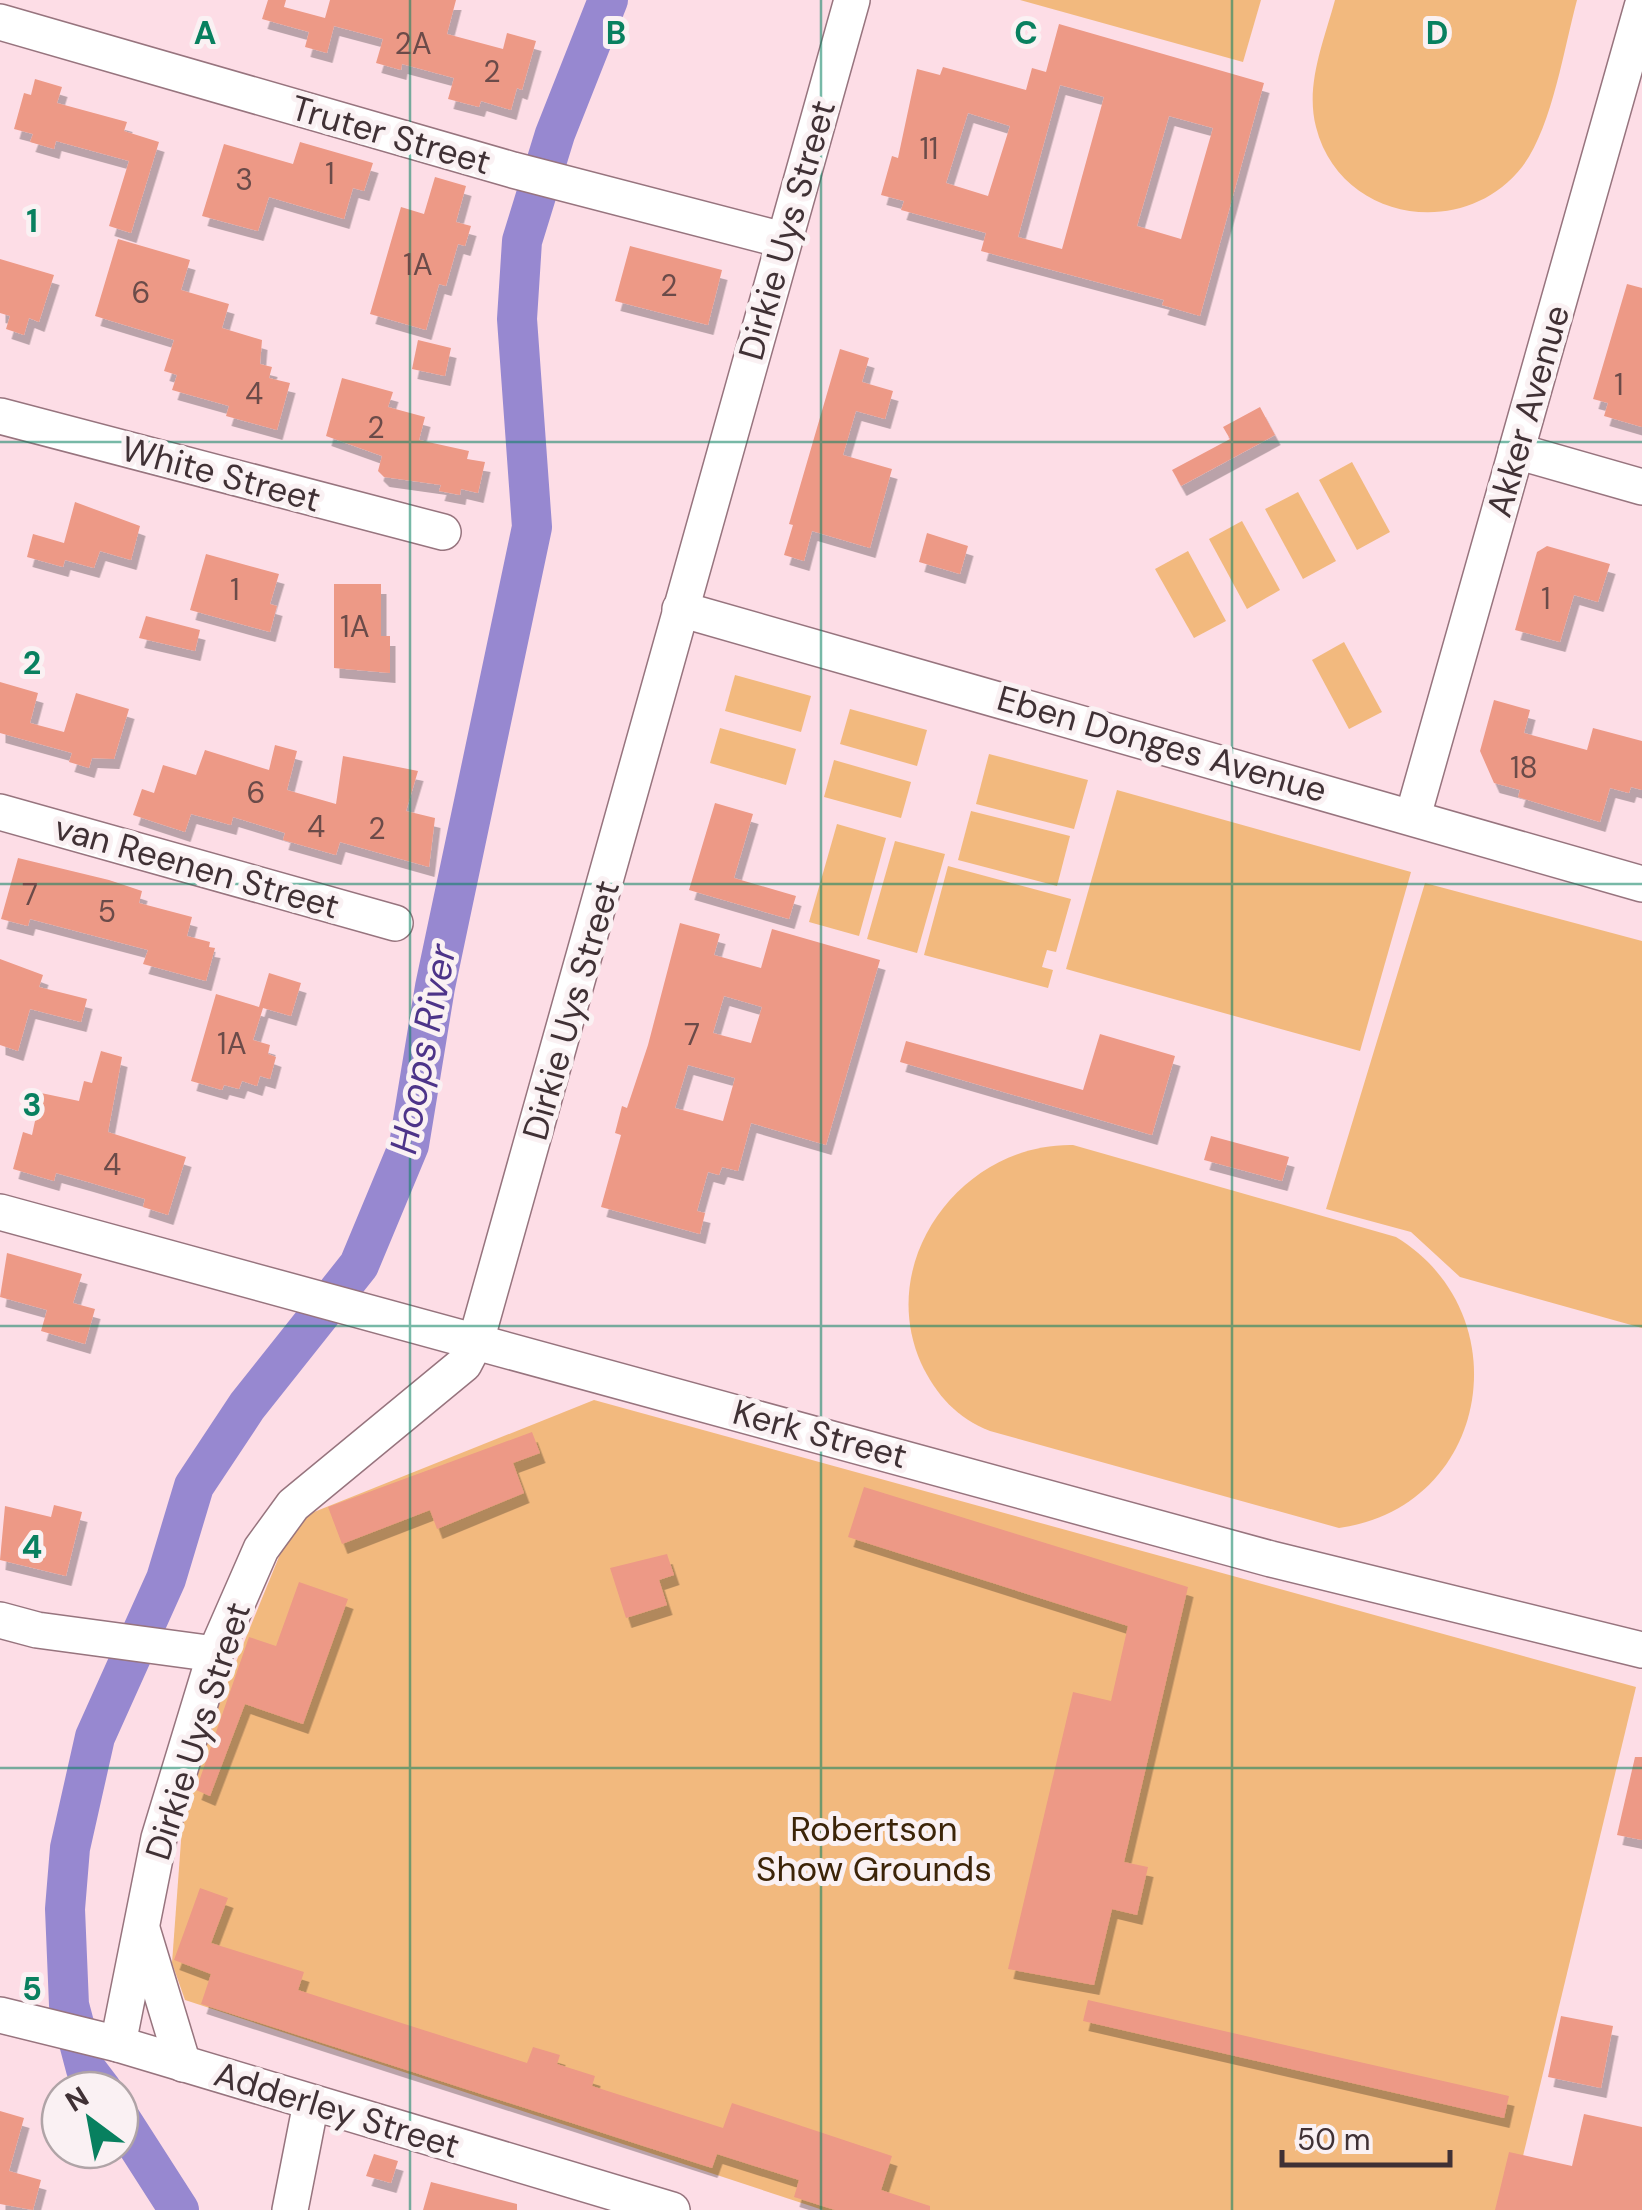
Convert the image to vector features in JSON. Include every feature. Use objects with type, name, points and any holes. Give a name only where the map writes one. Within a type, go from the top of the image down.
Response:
[{"type":"street","name":"Dirkie Uys Street","points":[[118,2044],[159,1838],[215,1654],[276,1523],[464,1364],[476,1341],[852,0]]},
{"type":"street","name":"Akker Avenue","points":[[1413,816],[1642,7]]},
{"type":"street","name":"Truter Street","points":[[0,22],[513,170],[783,240]]},
{"type":"street","name":"White Street","points":[[0,416],[442,532]]},
{"type":"street","points":[[1516,451],[1642,487]]},
{"type":"street","name":"Eben Donges Avenue","points":[[680,609],[1642,884]]},
{"type":"street","name":"van Reenen Street","points":[[0,812],[395,923]]},
{"type":"street","name":"Kerk Street","points":[[0,1212],[1272,1559],[1642,1650]]},
{"type":"street","points":[[0,1620],[93,1638],[215,1654]]},
{"type":"street","name":"Dirkie Uys Street","points":[[142,1931],[183,2064]]},
{"type":"street","name":"Adderley Street","points":[[0,2015],[118,2044],[672,2210]]},
{"type":"street","points":[[290,2210],[311,2103]]},
{"type":"green space","points":[[1020,0],[1261,0],[1243,62]]},
{"type":"green space","points":[[1335,0],[1577,0],[1549,110],[1522,167],[1497,190],[1469,205],[1438,212],[1406,210],[1376,201],[1350,184],[1329,159],[1313,111],[1317,63]]},
{"type":"green space","points":[[1352,462],[1390,532],[1357,550],[1319,480]]},
{"type":"green space","points":[[1298,492],[1336,561],[1303,579],[1265,509]]},
{"type":"green space","points":[[1242,521],[1280,590],[1247,609],[1209,539]]},
{"type":"green space","points":[[1188,551],[1226,621],[1194,638],[1155,569]]},
{"type":"green space","points":[[1344,642],[1382,712],[1349,729],[1312,660]]},
{"type":"green space","points":[[735,675],[811,696],[801,732],[725,711]]},
{"type":"green space","points":[[850,709],[927,730],[917,766],[840,744]]},
{"type":"green space","points":[[720,728],[796,749],[786,785],[710,763]]},
{"type":"green space","points":[[989,754],[1088,780],[1074,829],[976,804]]},
{"type":"green space","points":[[834,760],[911,782],[901,818],[824,797]]},
{"type":"green space","points":[[1117,790],[1411,872],[1360,1051],[1066,969]]},
{"type":"green space","points":[[971,811],[1070,836],[1057,886],[958,860]]},
{"type":"green space","points":[[837,824],[886,838],[859,936],[809,922]]},
{"type":"green space","points":[[895,841],[945,854],[917,953],[867,939]]},
{"type":"green space","points":[[948,866],[1071,899],[1056,952],[1047,950],[1042,967],[1053,970],[1048,988],[924,955]]},
{"type":"green space","points":[[1425,883],[1642,941],[1642,1328],[1460,1277],[1411,1232],[1326,1209]]},
{"type":"green space","points":[[1073,1145],[1396,1237],[1436,1271],[1461,1312],[1473,1357],[1471,1404],[1457,1447],[1429,1484],[1390,1513],[1339,1528],[990,1431],[949,1404],[921,1363],[910,1324],[910,1285],[920,1248],[938,1214],[964,1186],[996,1164],[1033,1150]]},
{"type":"green space","name":"Robertson Show Grounds","points":[[594,1400],[1636,1687],[1510,2210],[823,2210],[185,2000],[172,1963],[185,1787],[294,1520]]},
{"type":"building","points":[[268,0],[286,0],[284,7],[325,18],[330,0],[456,0],[447,34],[503,49],[507,33],[536,41],[522,90],[517,88],[511,110],[481,101],[479,107],[448,99],[454,78],[402,64],[401,70],[376,63],[383,39],[334,26],[327,53],[305,47],[309,32],[262,19]]},
{"type":"building","points":[[1059,24],[1264,83],[1200,316],[1162,305],[1164,300],[981,251],[986,233],[901,210],[904,201],[881,195],[892,156],[898,158],[917,69],[940,75],[943,67],[1026,90],[1032,68],[1046,72]],"holes":[[[1060,85],[1104,97],[1062,249],[1018,237]],[[968,113],[1010,126],[988,196],[946,183]],[[1169,116],[1213,128],[1181,239],[1137,226]]]},
{"type":"building","points":[[35,79],[62,87],[57,103],[127,122],[124,131],[159,142],[131,233],[109,226],[129,161],[56,141],[54,149],[30,142],[33,134],[14,129],[24,93],[31,95]]},
{"type":"building","points":[[300,142],[373,163],[364,191],[353,188],[344,219],[269,197],[258,231],[202,216],[224,144],[293,164]]},
{"type":"building","points":[[435,177],[466,186],[456,222],[471,226],[465,246],[458,244],[446,286],[439,284],[426,330],[370,314],[401,207],[424,214]]},
{"type":"building","points":[[118,239],[190,260],[181,290],[229,304],[222,328],[262,340],[260,364],[272,367],[269,378],[290,383],[277,430],[226,416],[229,406],[172,390],[177,375],[164,371],[174,340],[95,316]]},
{"type":"building","points":[[630,246],[722,270],[708,325],[615,301]]},
{"type":"building","points":[[0,259],[54,275],[39,322],[29,318],[24,335],[6,329],[10,316],[0,313]]},
{"type":"building","points":[[1627,284],[1642,288],[1642,427],[1604,416],[1608,403],[1593,399]]},
{"type":"building","points":[[418,340],[451,348],[445,376],[412,369]]},
{"type":"building","points":[[840,349],[869,358],[862,382],[893,391],[885,419],[856,411],[843,455],[892,469],[870,548],[812,531],[804,561],[784,555],[793,525],[789,524]]},
{"type":"building","points":[[342,378],[393,392],[388,407],[425,417],[419,440],[469,451],[467,459],[485,462],[478,493],[461,489],[460,495],[439,491],[441,485],[384,477],[378,471],[382,456],[326,436]]},
{"type":"building","points":[[1260,407],[1275,435],[1181,486],[1172,470],[1230,439],[1223,427]]},
{"type":"building","points":[[75,502],[140,526],[131,560],[100,551],[94,568],[65,560],[63,567],[27,557],[33,534],[64,543]]},
{"type":"building","points":[[927,533],[968,546],[960,574],[919,562]]},
{"type":"building","points":[[1547,546],[1610,564],[1598,602],[1574,595],[1560,642],[1515,630],[1537,552]]},
{"type":"building","points":[[206,554],[279,574],[270,604],[277,606],[270,632],[190,610]]},
{"type":"building","points":[[334,584],[381,584],[381,636],[390,636],[390,673],[334,668]]},
{"type":"building","points":[[146,616],[200,630],[195,651],[139,638]]},
{"type":"building","points":[[0,682],[38,693],[30,723],[64,732],[76,693],[129,709],[114,759],[92,758],[89,768],[69,762],[72,753],[0,733]]},
{"type":"building","points":[[1494,700],[1530,710],[1524,733],[1587,750],[1593,728],[1642,741],[1642,790],[1631,787],[1629,793],[1610,788],[1600,822],[1518,797],[1520,790],[1494,783],[1480,751]]},
{"type":"building","points":[[275,745],[297,751],[287,790],[336,804],[343,756],[418,771],[406,811],[435,818],[429,867],[340,842],[336,855],[283,840],[285,833],[233,817],[231,825],[191,814],[185,832],[133,815],[142,789],[154,793],[163,765],[196,775],[205,750],[269,770]]},
{"type":"building","points":[[715,803],[753,814],[734,878],[796,896],[789,919],[689,890]]},
{"type":"building","points":[[18,858],[142,891],[139,903],[192,917],[187,936],[210,942],[209,947],[215,948],[206,981],[143,964],[148,950],[30,919],[28,926],[1,919]]},
{"type":"building","points":[[680,923],[720,934],[714,955],[761,968],[772,929],[880,960],[826,1145],[751,1123],[738,1171],[722,1167],[719,1175],[708,1172],[697,1211],[705,1213],[700,1234],[601,1207],[621,1135],[615,1133],[622,1106],[627,1108]],"holes":[[[724,996],[762,1007],[751,1043],[713,1033]],[[688,1065],[735,1078],[723,1121],[675,1108]]]},
{"type":"building","points":[[0,959],[43,975],[39,987],[87,999],[81,1022],[30,1009],[18,1051],[0,1045]]},
{"type":"building","points":[[269,973],[301,983],[291,1016],[263,1008],[253,1040],[270,1045],[268,1054],[276,1057],[270,1079],[260,1076],[257,1086],[242,1081],[239,1089],[224,1085],[222,1090],[191,1081],[216,994],[259,1007]]},
{"type":"building","points":[[1100,1034],[1175,1056],[1152,1135],[900,1062],[906,1041],[1083,1090]]},
{"type":"building","points":[[101,1051],[122,1057],[108,1132],[186,1157],[168,1215],[143,1207],[145,1199],[88,1182],[56,1173],[54,1181],[13,1169],[23,1132],[32,1135],[41,1093],[79,1101],[84,1081],[92,1083]]},
{"type":"building","points":[[1211,1136],[1289,1157],[1282,1181],[1204,1160]]},
{"type":"building","points":[[7,1253],[82,1274],[73,1303],[95,1309],[85,1344],[41,1331],[47,1310],[0,1297]]},
{"type":"building","points":[[532,1432],[540,1453],[513,1463],[524,1493],[437,1529],[430,1510],[342,1544],[328,1507]]},
{"type":"building","points":[[864,1487],[1188,1587],[1124,1862],[1148,1867],[1137,1915],[1112,1909],[1094,1985],[1008,1969],[1073,1692],[1111,1701],[1128,1626],[848,1537]]},
{"type":"building","points":[[54,1505],[82,1512],[66,1576],[0,1560],[5,1506],[51,1517]]},
{"type":"building","points":[[667,1554],[674,1575],[659,1580],[667,1605],[626,1618],[610,1568]]},
{"type":"building","points":[[299,1582],[348,1599],[303,1724],[245,1704],[210,1796],[196,1790],[249,1637],[276,1646]]},
{"type":"building","points":[[1635,1757],[1642,1757],[1642,1840],[1617,1835]]},
{"type":"building","points":[[200,1888],[228,1898],[211,1943],[304,1972],[298,1990],[527,2063],[533,2047],[560,2055],[557,2064],[595,2076],[592,2086],[723,2128],[732,2103],[892,2156],[881,2190],[930,2206],[930,2210],[835,2210],[794,2197],[799,2180],[717,2154],[712,2168],[201,2004],[211,1974],[174,1960]]},
{"type":"building","points":[[1088,2000],[1509,2096],[1504,2118],[1083,2021]]},
{"type":"building","points":[[1561,2016],[1613,2026],[1601,2088],[1548,2077]]},
{"type":"building","points":[[0,2111],[24,2118],[9,2171],[41,2180],[33,2210],[0,2204]]},
{"type":"building","points":[[1584,2114],[1642,2127],[1642,2210],[1495,2210],[1509,2152],[1572,2166]]},
{"type":"building","points":[[374,2154],[398,2161],[391,2183],[366,2176]]},
{"type":"building","points":[[431,2182],[517,2204],[517,2210],[423,2210]]},
{"type":"waterway","name":"Hoops River","points":[[87,2070],[69,2005],[65,1909],[70,1848],[95,1737],[166,1579],[194,1486],[247,1406],[359,1265],[409,1145],[435,987],[532,527],[517,319],[522,241],[555,134],[608,0]]},
{"type":"waterway","name":"Hoops River","points":[[140,2149],[179,2210]]}]
